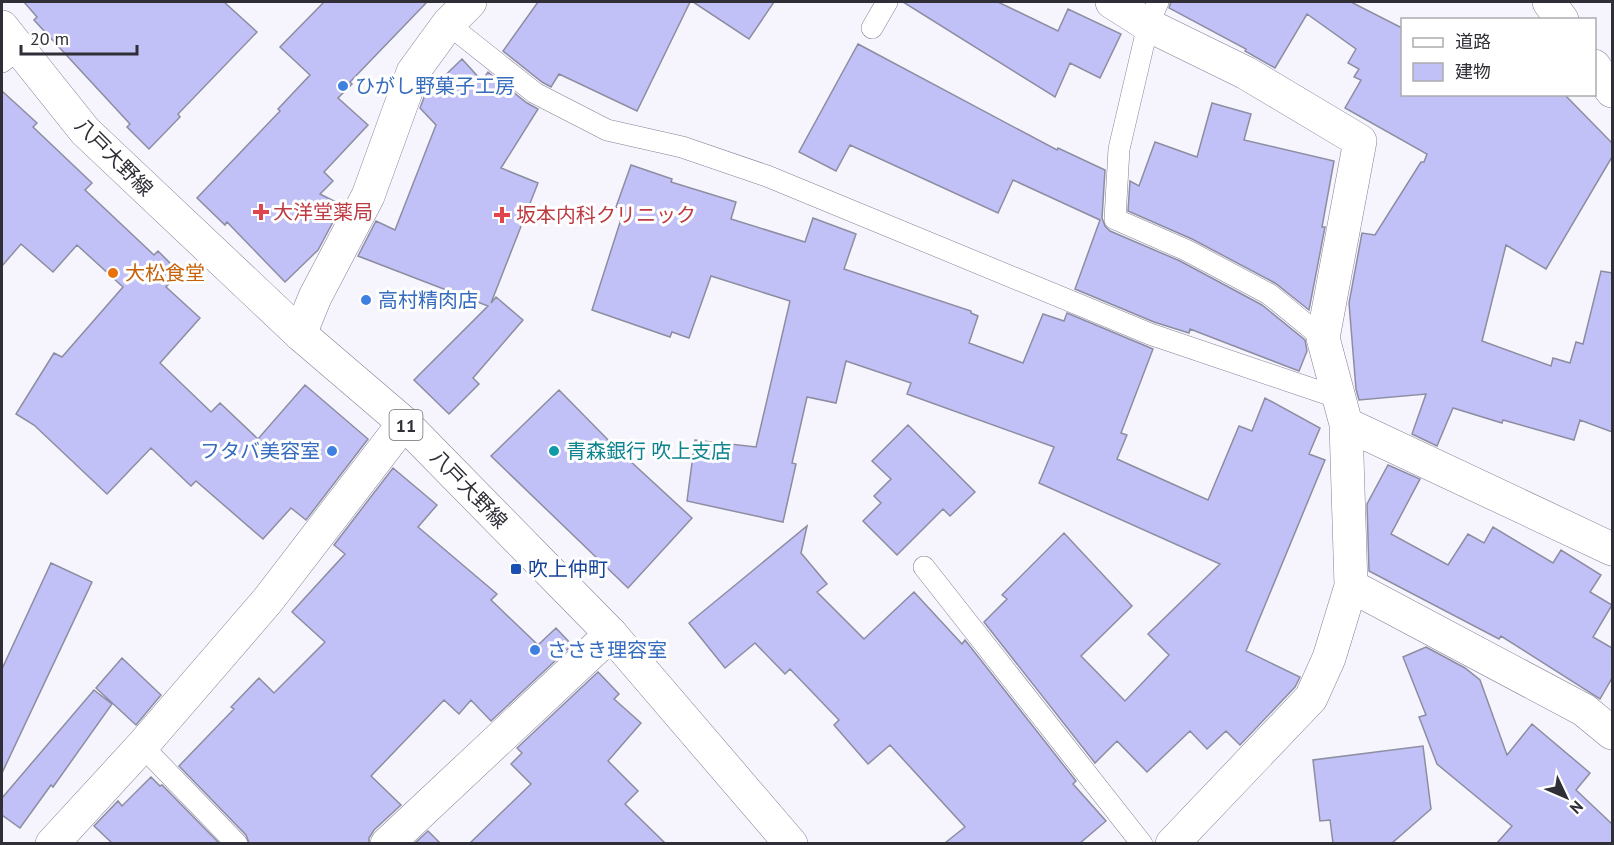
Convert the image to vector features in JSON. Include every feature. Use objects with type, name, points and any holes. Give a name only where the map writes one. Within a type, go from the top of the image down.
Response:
[{"type":"street","points":[[1112,2],[1153,13],[1246,73],[1360,141],[1323,338],[1342,411],[1350,586],[1329,658],[1311,698],[1172,843]]},
{"type":"street","points":[[1549,2],[1561,18]]},
{"type":"street","points":[[300,334],[315,297],[368,196],[413,72],[459,13]]},
{"type":"street","name":"八戸大野線","points":[[7,46],[85,131],[300,334],[404,423],[611,634],[791,843]]},
{"type":"street","points":[[1596,69],[1612,91]]},
{"type":"street","points":[[1342,411],[1612,549]]},
{"type":"street","points":[[52,843],[142,746],[268,600],[404,423]]},
{"type":"street","points":[[1350,586],[1584,710],[1612,733]]},
{"type":"street","points":[[387,843],[611,634]]},
{"type":"lane","points":[[872,28],[887,2]]},
{"type":"lane","points":[[459,13],[535,93],[607,130],[682,147],[767,176],[1342,411]]},
{"type":"lane","points":[[1153,13],[1119,149],[1115,219],[1186,250],[1269,294],[1323,338]]},
{"type":"lane","points":[[924,567],[1142,843]]},
{"type":"lane","points":[[142,746],[237,843]]},
{"type":"building","points":[[24,2],[224,2],[257,32],[178,114],[180,117],[149,149],[127,127],[130,124],[34,20],[37,17]]},
{"type":"building","points":[[324,2],[427,2],[350,82],[352,84],[338,98],[368,125],[324,172],[333,181],[320,194],[342,205],[318,250],[285,282],[227,222],[225,225],[197,198],[280,111],[278,109],[310,75],[280,47]]},
{"type":"building","points":[[538,2],[690,2],[637,111],[559,74],[551,87],[503,51]]},
{"type":"building","points":[[693,2],[774,2],[749,39]]},
{"type":"building","points":[[903,2],[998,2],[1058,31],[1068,9],[1121,34],[1100,78],[1070,63],[1055,97]]},
{"type":"building","points":[[1171,2],[1351,2],[1401,27],[1401,96],[1566,96],[1612,143],[1612,157],[1546,269],[1506,245],[1482,341],[1551,366],[1553,358],[1570,363],[1576,342],[1583,344],[1601,271],[1612,273],[1612,432],[1580,420],[1574,440],[1503,420],[1502,423],[1453,408],[1437,446],[1412,434],[1426,394],[1359,400],[1356,389],[1349,303],[1362,233],[1375,235],[1427,154],[1345,108],[1361,80],[1354,77],[1359,69],[1348,63],[1356,49],[1307,14],[1275,68],[1245,51],[1246,49],[1169,8]]},
{"type":"building","points":[[858,44],[1057,150],[1058,148],[1105,170],[1102,218],[1105,226],[1110,231],[1180,261],[1262,305],[1305,340],[1307,351],[1299,371],[1190,329],[1189,333],[1154,322],[1075,289],[1100,220],[1013,180],[998,213],[850,145],[836,171],[799,152]]},
{"type":"building","points":[[462,59],[482,81],[488,72],[538,109],[501,168],[538,183],[491,303],[496,297],[523,320],[473,378],[479,384],[449,414],[414,380],[488,306],[358,256],[376,221],[395,230],[436,125],[420,108],[425,95]]},
{"type":"building","points":[[2,91],[37,123],[33,127],[92,183],[85,190],[154,255],[158,251],[179,272],[166,287],[200,318],[160,363],[211,412],[220,403],[258,439],[305,385],[368,439],[306,520],[291,508],[263,539],[196,481],[191,486],[151,448],[107,494],[34,425],[16,414],[54,353],[62,357],[123,287],[77,245],[53,272],[21,244],[2,266]]},
{"type":"building","points":[[1212,103],[1251,114],[1244,140],[1334,161],[1322,227],[1325,227],[1309,310],[1275,283],[1192,239],[1128,211],[1130,181],[1139,186],[1155,142],[1197,157]]},
{"type":"building","points":[[631,165],[672,179],[671,182],[736,202],[731,219],[805,242],[813,218],[856,234],[844,269],[971,311],[978,316],[969,343],[1023,363],[1043,314],[1064,321],[1067,313],[1153,349],[1121,433],[1127,435],[1117,459],[1208,500],[1239,426],[1252,431],[1265,398],[1320,428],[1309,454],[1325,460],[1246,651],[1300,677],[1295,687],[1240,745],[1226,731],[1207,749],[1190,731],[1147,772],[1117,741],[1095,763],[984,622],[1007,599],[1002,595],[1064,533],[1132,606],[1081,656],[1125,701],[1169,655],[1148,634],[1220,564],[1039,483],[1054,447],[907,394],[911,383],[846,361],[836,403],[807,397],[792,463],[796,464],[783,522],[687,501],[695,440],[756,447],[790,301],[711,276],[689,338],[672,332],[670,337],[592,310],[624,210],[616,207]]},
{"type":"building","points":[[559,390],[616,448],[692,518],[628,588],[491,456]]},
{"type":"building","points":[[908,425],[975,492],[950,516],[943,509],[897,555],[863,521],[881,503],[874,496],[891,479],[872,461]]},
{"type":"building","points":[[1388,465],[1420,479],[1391,534],[1448,565],[1468,534],[1484,543],[1493,527],[1553,563],[1561,550],[1601,575],[1590,592],[1612,605],[1593,637],[1612,648],[1612,678],[1600,699],[1501,636],[1499,639],[1369,571],[1367,504]]},
{"type":"building","points":[[393,468],[437,505],[418,527],[497,594],[491,600],[538,645],[556,628],[572,645],[491,721],[471,700],[459,714],[444,700],[371,776],[401,805],[374,830],[369,843],[249,843],[246,835],[179,766],[234,709],[231,707],[259,678],[274,693],[325,642],[292,612],[345,554],[334,545]]},
{"type":"building","points":[[807,526],[801,553],[827,584],[817,592],[864,639],[914,592],[962,644],[965,640],[1076,781],[1073,784],[1106,821],[1080,843],[945,843],[965,827],[890,745],[868,764],[834,725],[839,720],[790,669],[785,674],[755,643],[725,668],[689,623]]},
{"type":"building","points":[[51,563],[92,582],[2,773],[2,669]]},
{"type":"building","points":[[1426,647],[1465,668],[1480,680],[1507,755],[1532,724],[1590,773],[1576,790],[1612,824],[1612,843],[1497,843],[1512,826],[1437,764],[1419,717],[1426,715],[1403,657]]},
{"type":"building","points":[[122,658],[161,695],[136,725],[96,688]]},
{"type":"building","points":[[598,672],[619,694],[614,699],[641,723],[608,761],[638,791],[625,804],[665,843],[470,843],[531,784],[511,764],[522,753],[517,748]]},
{"type":"building","points":[[94,690],[112,704],[53,787],[51,785],[20,828],[2,815],[2,798]]},
{"type":"building","points":[[1423,746],[1431,809],[1392,843],[1333,843],[1330,820],[1320,821],[1313,760]]},
{"type":"building","points":[[151,777],[160,786],[162,785],[219,843],[112,843],[94,826],[118,801],[122,806]]},
{"type":"building","points":[[428,831],[440,843],[415,843]]},
{"type":"place","name":"ひがし野菓子工房","points":[[343,86]]},
{"type":"place","name":"大洋堂薬局","points":[[261,212]]},
{"type":"place","name":"坂本内科クリニック","points":[[502,215]]},
{"type":"place","name":"大松食堂","points":[[113,273]]},
{"type":"place","name":"高村精肉店","points":[[366,300]]},
{"type":"place","name":"フタバ美容室","points":[[332,451]]},
{"type":"place","name":"青森銀行 吹上支店","points":[[554,451]]},
{"type":"place","name":"吹上仲町","points":[[516,569]]},
{"type":"place","name":"ささき理容室","points":[[535,650]]}]
